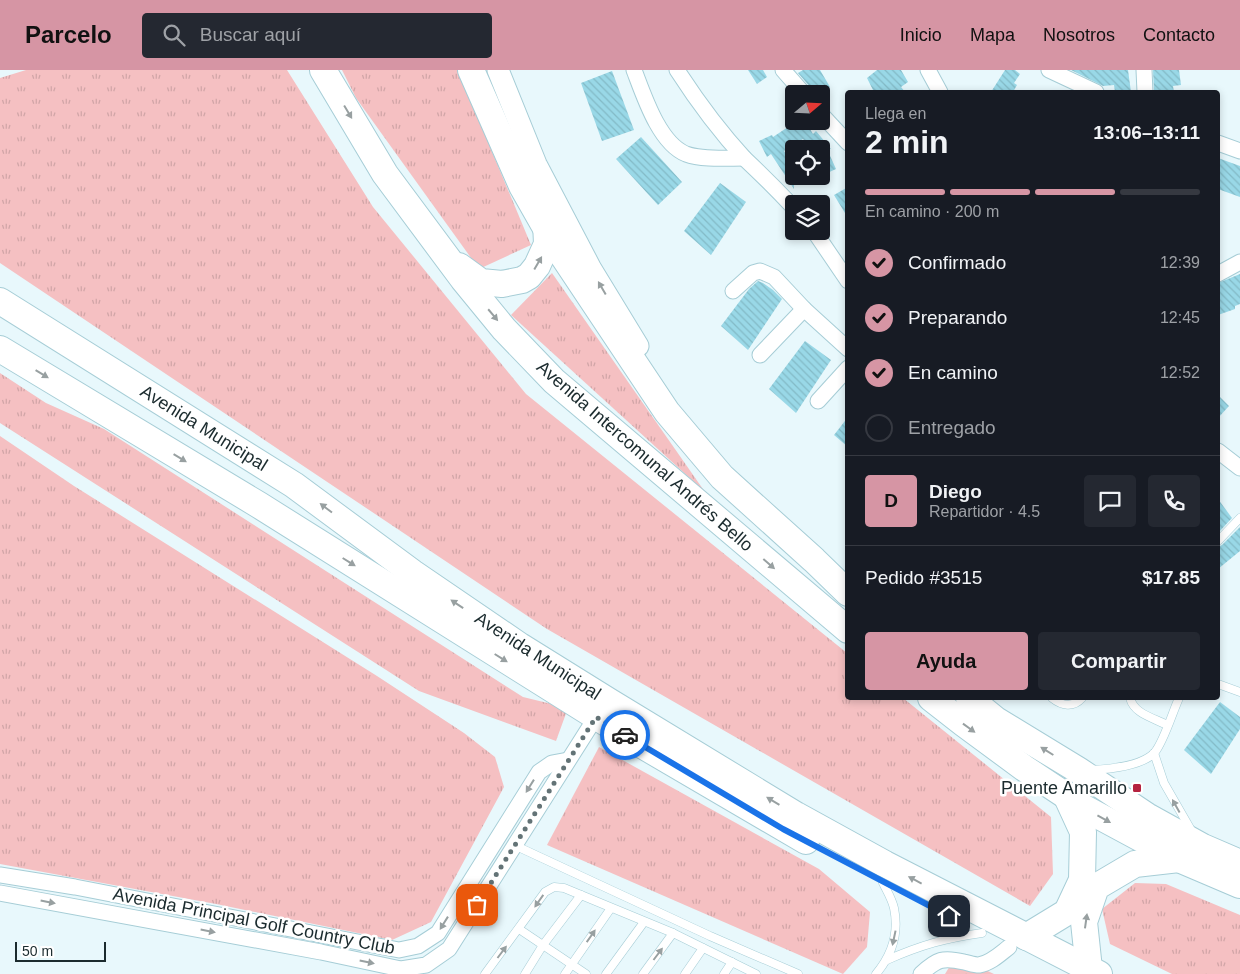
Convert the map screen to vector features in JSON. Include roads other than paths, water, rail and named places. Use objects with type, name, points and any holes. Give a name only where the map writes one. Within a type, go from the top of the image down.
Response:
[{"type":"highway","name":"Avenida Intercomunal Andrés Bello","points":[[323,70],[385,174],[462,279],[504,329],[554,381],[647,462],[845,627]]},
{"type":"highway","points":[[471,70],[522,186],[548,231],[608,325],[667,412],[722,478],[830,570],[845,589]]},
{"type":"highway","points":[[440,249],[462,270],[481,282],[502,284],[522,280],[529,276],[537,266],[547,244],[548,231],[540,200],[490,70]]},
{"type":"highway","name":"Avenida Municipal","points":[[0,301],[294,485],[412,573],[544,661],[796,815],[1017,942],[1064,974]]},
{"type":"highway","name":"Avenida Municipal","points":[[0,349],[259,505],[596,717],[783,829],[883,883],[982,933],[1017,942],[1094,972]]},
{"type":"highway","points":[[934,700],[1024,768],[1086,809],[1179,859],[1240,884]]},
{"type":"highway","points":[[971,700],[996,720],[1078,770],[1147,816],[1203,847],[1240,863]]},
{"type":"highway","points":[[1017,942],[1067,912],[1082,880],[1083,832],[1066,795]]},
{"type":"highway","points":[[1094,972],[1084,922],[1096,887],[1135,864],[1179,859]]},
{"type":"main road","points":[[498,70],[536,164],[591,269],[651,369],[720,457],[830,570]]},
{"type":"street","points":[[634,70],[657,123],[665,136],[680,150],[689,154],[718,158],[744,158]]},
{"type":"street","points":[[677,70],[694,97],[744,158],[785,198]]},
{"type":"street","points":[[783,70],[796,85]]},
{"type":"street","points":[[928,70],[939,90]]},
{"type":"street","points":[[1049,70],[1092,90]]},
{"type":"street","points":[[1144,70],[1145,90]]},
{"type":"street","points":[[830,124],[845,140]]},
{"type":"street","points":[[1220,144],[1240,152]]},
{"type":"street","points":[[820,240],[845,277]]},
{"type":"street","points":[[1220,273],[1240,262]]},
{"type":"street","points":[[733,291],[753,273],[760,271],[774,277],[804,309],[845,346]]},
{"type":"street","points":[[760,355],[804,309]]},
{"type":"street","points":[[818,401],[845,371]]},
{"type":"street","points":[[1220,453],[1240,468]]},
{"type":"street","points":[[568,760],[596,717]]},
{"type":"street","name":"Avenida Principal Golf Country Club","points":[[0,893],[321,952],[401,969],[426,965],[449,949],[568,760]]},
{"type":"street","name":"Avenida Principal Golf Country Club","points":[[0,875],[76,887],[399,950],[418,946],[438,933],[539,772],[552,763],[568,760]]},
{"type":"street","points":[[921,974],[934,963],[948,958],[977,965],[987,963],[1017,942]]},
{"type":"lane","points":[[1220,539],[1240,518]]},
{"type":"lane","points":[[1220,685],[1240,692]]},
{"type":"lane","points":[[1055,700],[1064,705],[1069,705],[1080,700]]},
{"type":"lane","points":[[1131,700],[1138,711],[1168,725]]},
{"type":"lane","points":[[1078,770],[1118,767],[1131,764],[1154,753],[1160,746],[1178,700]]},
{"type":"lane","points":[[1154,753],[1164,783],[1173,801],[1187,826],[1203,847]]},
{"type":"lane","points":[[514,846],[710,936],[798,974]]},
{"type":"lane","points":[[876,974],[888,960],[896,934],[894,907],[883,883]]},
{"type":"lane","points":[[485,974],[545,892],[554,887],[564,888],[673,934],[756,974]]},
{"type":"lane","points":[[525,974],[543,945],[580,895]]},
{"type":"lane","points":[[565,974],[611,908]]},
{"type":"lane","points":[[606,974],[644,922]]},
{"type":"lane","points":[[519,929],[586,974]]},
{"type":"lane","points":[[888,960],[918,947],[949,938],[982,933]]},
{"type":"lane","points":[[643,974],[673,934]]},
{"type":"lane","points":[[685,974],[703,948]]},
{"type":"lane","points":[[724,974],[732,962]]},
{"type":"place","name":"Puente Amarillo","points":[[1137,788]]}]
